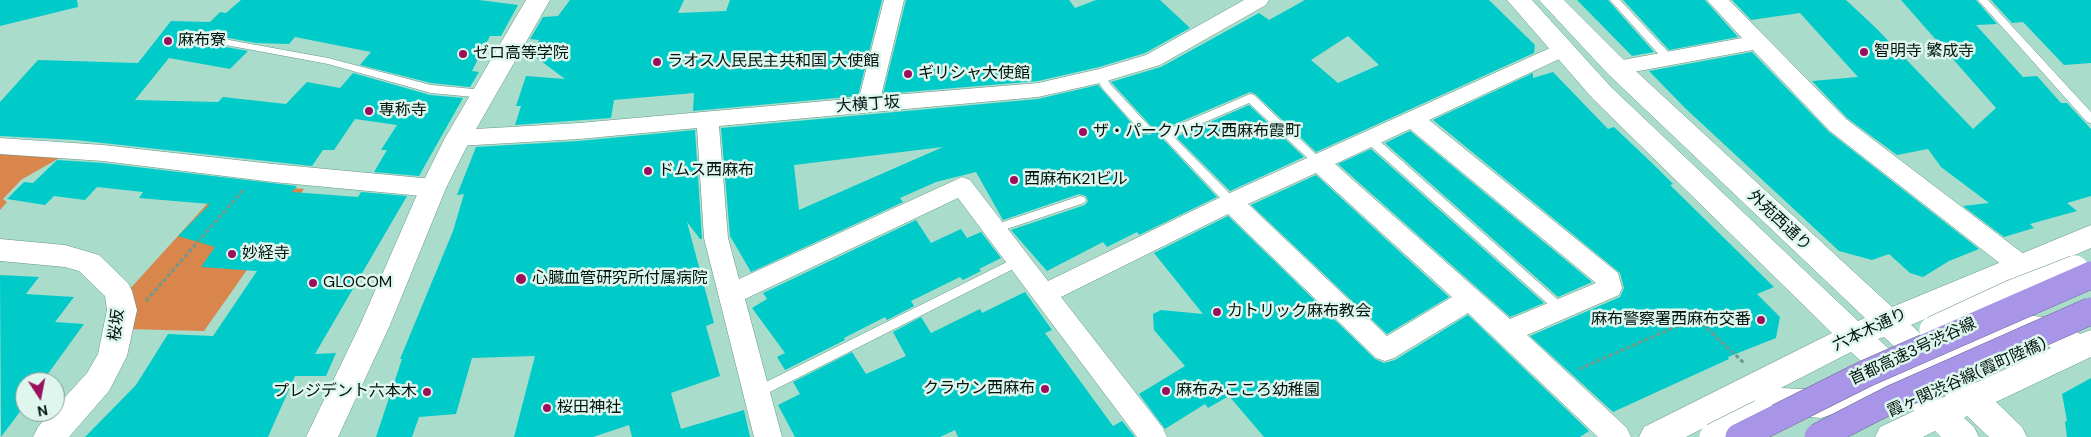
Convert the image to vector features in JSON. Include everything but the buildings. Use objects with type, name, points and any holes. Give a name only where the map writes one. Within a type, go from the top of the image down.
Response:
[{"type":"highway","name":"首都高速3号渋谷線","points":[[1739,437],[1867,373],[2091,275]]},
{"type":"highway","name":"首都高速3号渋谷線","points":[[1818,437],[1894,398],[2091,311]]},
{"type":"main road","name":"外苑西通り","points":[[1518,0],[1608,100],[1854,336],[1963,437]]},
{"type":"main road","name":"外苑西通り","points":[[1551,0],[1617,68],[2011,437]]},
{"type":"main road","points":[[322,437],[375,325],[433,188],[458,138],[534,1]]},
{"type":"main road","name":"六本木通り","points":[[1655,437],[1710,424],[1854,336],[2091,236]]},
{"type":"main road","name":"桜坂","points":[[0,250],[65,256],[89,263],[118,291],[122,310],[119,332],[112,356],[98,382],[49,437]]},
{"type":"main road","points":[[1710,424],[1862,363],[2013,294],[2091,263]]},
{"type":"main road","points":[[1854,336],[1874,352],[1890,360],[1923,356],[1972,342],[2016,326],[2043,329],[2056,334],[2066,342],[2089,342]]},
{"type":"main road","points":[[1891,437],[2089,342]]},
{"type":"main road","name":"霞ヶ関渋谷線(霞町陸橋)","points":[[1844,437],[1901,407],[2089,342]]},
{"type":"main road","points":[[1710,424],[1719,406],[1764,400],[1821,404],[1844,398],[1871,386],[1900,379],[1918,378],[1940,382],[1969,399]]},
{"type":"street","points":[[868,104],[894,0]]},
{"type":"street","name":"大横丁坂","points":[[458,138],[579,131],[868,104],[973,98],[1038,90],[1100,76],[1153,60],[1260,0]]},
{"type":"street","points":[[1717,0],[1838,125],[2020,265]]},
{"type":"street","points":[[1617,68],[1667,57],[1757,42]]},
{"type":"street","points":[[1044,294],[1231,202],[1320,163],[1561,50]]},
{"type":"street","points":[[707,119],[716,238],[768,437]]},
{"type":"street","points":[[1413,119],[1609,280],[1610,288],[1507,332]]},
{"type":"street","points":[[0,146],[103,152],[258,171],[433,188]]},
{"type":"street","points":[[1320,163],[1507,332],[1618,437]]},
{"type":"street","points":[[730,294],[962,186],[1153,437]]},
{"type":"street","points":[[1231,202],[1384,350],[1470,299]]},
{"type":"lane","points":[[1615,0],[1667,57]]},
{"type":"lane","points":[[1983,0],[2091,119]]},
{"type":"lane","points":[[218,41],[328,61],[431,89],[484,94]]},
{"type":"lane","points":[[1100,76],[1106,87],[1146,130]]},
{"type":"lane","points":[[1231,202],[1166,135],[1250,98],[1320,163]]},
{"type":"lane","points":[[1370,139],[1561,309]]},
{"type":"lane","points":[[995,229],[1080,200]]},
{"type":"lane","points":[[756,393],[1019,261]]},
{"type":"path","points":[[144,303],[234,203],[258,171]]},
{"type":"path","points":[[1576,370],[1696,318],[1746,365]]},
{"type":"shaded area","points":[[0,154],[61,157],[21,180],[3,199],[7,202],[0,210]]},
{"type":"shaded area","points":[[225,179],[243,184],[304,189],[204,331],[127,329],[128,291],[207,204]]},
{"type":"place","name":"麻布寮","points":[[168,41]]},
{"type":"place","name":"智明寺 繁成寺","points":[[1864,52]]},
{"type":"place","name":"ゼロ高等学院","points":[[463,54]]},
{"type":"place","name":"ラオス人民民主共和国 大使館","points":[[657,62]]},
{"type":"place","name":"ギリシャ大使館","points":[[908,74]]},
{"type":"place","name":"専称寺","points":[[369,111]]},
{"type":"place","name":"ザ・パークハウス西麻布霞町","points":[[1083,132]]},
{"type":"place","name":"ドムス西麻布","points":[[648,171]]},
{"type":"place","name":"西麻布K21ビル","points":[[1014,180]]},
{"type":"place","name":"妙経寺","points":[[232,254]]},
{"type":"place","name":"心臓血管研究所付属病院","points":[[521,279]]},
{"type":"place","name":"GLOCOM","points":[[313,283]]},
{"type":"place","name":"カトリック麻布教会","points":[[1217,312]]},
{"type":"place","name":"麻布警察署西麻布交番","points":[[1761,320]]},
{"type":"place","name":"クラウン西麻布","points":[[1045,389]]},
{"type":"place","name":"麻布みこころ幼稚園","points":[[1166,391]]},
{"type":"place","name":"プレジデント六本木","points":[[427,392]]},
{"type":"place","name":"桜田神社","points":[[547,408]]}]
